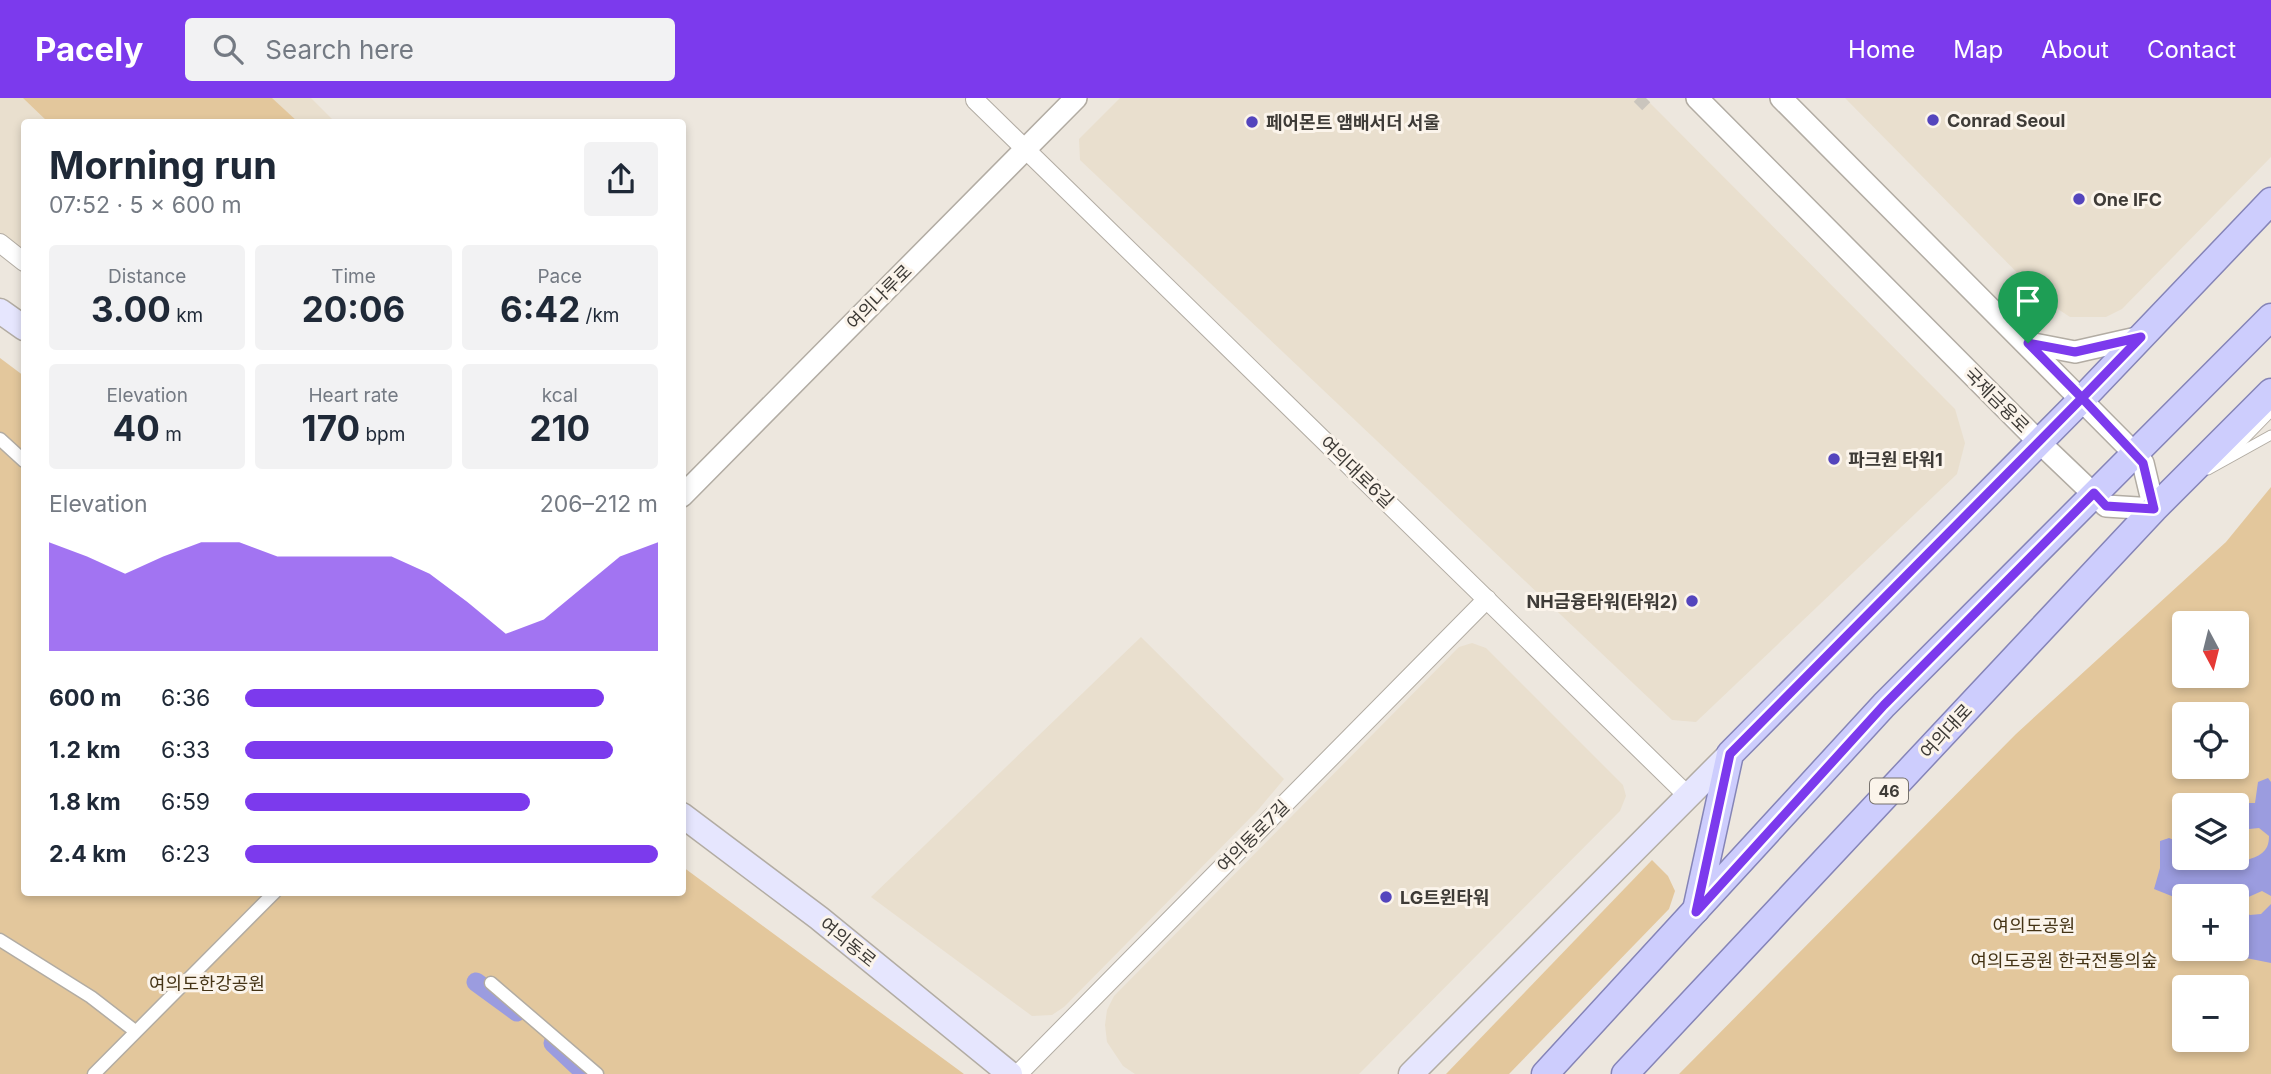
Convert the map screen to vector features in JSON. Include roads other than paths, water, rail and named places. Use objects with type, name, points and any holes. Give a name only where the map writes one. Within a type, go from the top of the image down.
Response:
[{"type":"main road","points":[[1411,1074],[2039,442],[2271,201]]},
{"type":"main road","points":[[0,311],[21,326]]},
{"type":"main road","points":[[1545,1074],[1884,705],[2271,317]]},
{"type":"main road","name":"여의대로","points":[[1625,1074],[2162,500],[2271,392]]},
{"type":"main road","points":[[1696,912],[1730,754]]},
{"type":"main road","name":"여의동로","points":[[686,818],[819,918],[1010,1074]]},
{"type":"street","name":"여의나루로","points":[[686,492],[1076,98]]},
{"type":"street","name":"국제금융로","points":[[1698,98],[2039,442],[2106,506],[2162,500]]},
{"type":"street","points":[[1781,98],[2082,398],[2143,463],[2162,500]]},
{"type":"street","name":"여의대로6길","points":[[975,100],[1688,796]]},
{"type":"street","points":[[0,243],[21,260]]},
{"type":"street","points":[[2028,343],[2075,352],[2141,337]]},
{"type":"street","points":[[0,439],[21,458]]},
{"type":"street","name":"여의동로7길","points":[[1018,1074],[1487,599]]},
{"type":"street","points":[[94,1074],[271,896]]},
{"type":"street","points":[[0,940],[91,997],[135,1031]]},
{"type":"street","points":[[491,983],[597,1074]]},
{"type":"lane","points":[[2212,263],[2271,212]]},
{"type":"lane","points":[[2212,263],[2261,228]]},
{"type":"lane","points":[[2223,460],[2271,412]]},
{"type":"lane","points":[[2162,500],[2223,460],[2271,435]]},
{"type":"water","points":[[2268,778],[2271,782],[2271,896],[2262,891],[2249,897],[2249,884],[2172,884],[2172,896],[2154,889],[2160,868],[2160,841],[2169,838],[2172,839],[2172,870],[2249,870],[2249,859],[2262,853],[2269,842],[2269,836],[2259,828],[2249,829],[2249,803],[2255,803],[2258,782]]},
{"type":"water","points":[[2271,904],[2271,963],[2249,959],[2249,914],[2261,914]]},
{"type":"waterway","points":[[476,982],[517,1012]]},
{"type":"waterway","points":[[553,1043],[586,1074]]},
{"type":"tunnel","points":[[1638,106],[1646,98]]},
{"type":"place","name":"Conrad Seoul","points":[[1933,120]]},
{"type":"place","name":"페어몬트 앰배서더 서울","points":[[1252,122]]},
{"type":"place","name":"One IFC","points":[[2079,199]]},
{"type":"place","name":"파크원 타워1","points":[[1834,459]]},
{"type":"place","name":"NH금융타워(타워2)","points":[[1692,601]]},
{"type":"place","name":"LG트윈타워","points":[[1386,897]]},
{"type":"park label","name":"여의도공원","points":[[2034,925]]},
{"type":"park label","name":"여의도공원 한국전통의숲","points":[[2064,960]]},
{"type":"park label","name":"여의도한강공원","points":[[207,983]]}]
